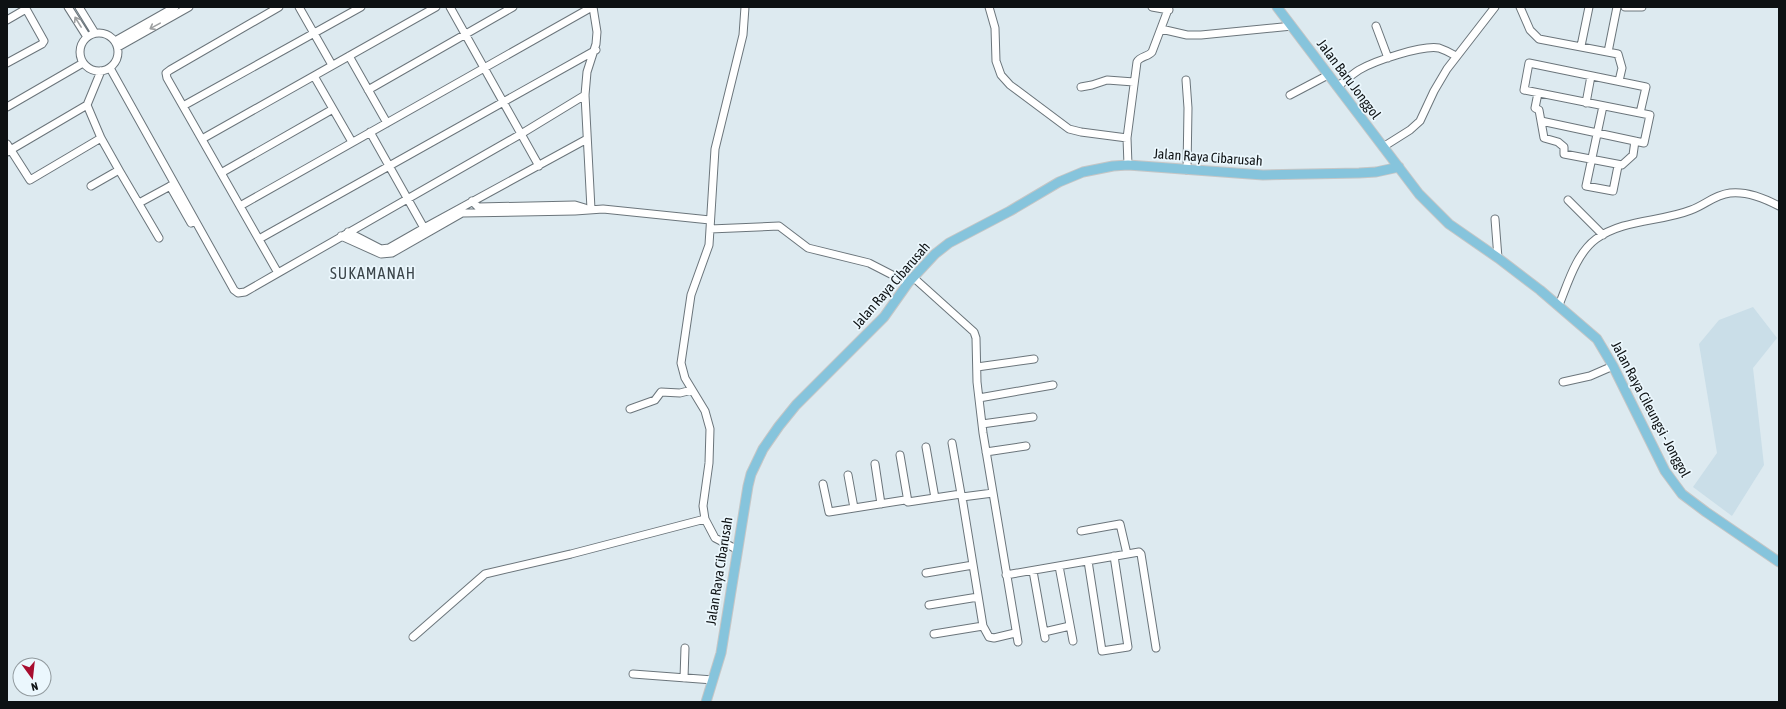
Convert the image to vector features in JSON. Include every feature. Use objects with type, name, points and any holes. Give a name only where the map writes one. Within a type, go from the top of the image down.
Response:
[{"type":"main road","name":"Jalan Baru Jonggol","points":[[1277,7],[1337,88],[1399,167]]},
{"type":"main road","name":"Jalan Raya Cibarusah","points":[[706,702],[720,653],[748,486],[751,474],[769,439],[796,406],[884,317],[911,280],[929,259],[942,248],[1059,182],[1083,172],[1102,167],[1128,165],[1271,175],[1365,172],[1399,167]]},
{"type":"main road","name":"Jalan Raya Cileungsi - Jonggol","points":[[1399,167],[1419,194],[1440,217],[1498,258],[1558,305],[1597,339],[1613,366],[1665,471],[1682,494],[1779,562]]},
{"type":"street","points":[[68,7],[87,37]]},
{"type":"street","points":[[79,7],[95,33]]},
{"type":"street","points":[[117,44],[175,7]]},
{"type":"street","points":[[117,44],[189,7]]},
{"type":"street","points":[[278,273],[166,74],[170,70],[279,7]]},
{"type":"street","points":[[299,7],[332,65]]},
{"type":"street","points":[[183,106],[361,7]]},
{"type":"street","points":[[202,139],[436,7]]},
{"type":"street","points":[[450,7],[539,166]]},
{"type":"street","points":[[368,90],[513,7]]},
{"type":"street","points":[[240,206],[592,7],[597,32],[596,50],[587,72],[585,95],[591,209]]},
{"type":"street","points":[[738,550],[715,538],[705,519],[703,506],[709,463],[710,429],[705,411],[682,371],[681,355],[691,295],[709,245],[715,149],[743,35],[745,7]]},
{"type":"street","points":[[988,7],[995,34],[996,61],[1001,76],[1010,85],[1069,129],[1127,138]]},
{"type":"street","points":[[1128,165],[1127,138],[1137,62],[1139,59],[1152,52],[1169,9],[1152,7]]},
{"type":"street","points":[[1383,147],[1420,122],[1434,91],[1456,56],[1495,7]]},
{"type":"street","points":[[1520,7],[1530,30],[1535,37],[1544,41],[1581,46],[1618,54],[1622,68],[1620,81]]},
{"type":"street","points":[[1581,46],[1589,7]]},
{"type":"street","points":[[1608,52],[1617,7]]},
{"type":"street","points":[[1625,7],[1642,7]]},
{"type":"street","points":[[7,20],[25,8],[44,41],[42,44],[7,63]]},
{"type":"street","points":[[1161,29],[1181,34],[1201,35],[1292,26]]},
{"type":"street","points":[[1376,26],[1388,58]]},
{"type":"street","points":[[95,33],[106,34],[117,44],[118,58],[110,68],[101,71],[91,70],[83,63],[80,49],[87,37],[95,33]]},
{"type":"street","points":[[1337,88],[1360,70],[1388,58],[1428,48],[1439,48],[1456,56]]},
{"type":"street","points":[[259,239],[596,50]]},
{"type":"street","points":[[349,56],[387,123]]},
{"type":"street","points":[[7,107],[83,63]]},
{"type":"street","points":[[1541,121],[1644,143],[1650,115],[1524,90],[1530,63],[1646,87],[1640,113]]},
{"type":"street","points":[[110,68],[191,223]]},
{"type":"street","points":[[101,71],[87,105],[8,149],[30,180],[101,138]]},
{"type":"street","points":[[1290,95],[1328,75]]},
{"type":"street","points":[[314,76],[352,142]]},
{"type":"street","points":[[1586,103],[1591,76]]},
{"type":"street","points":[[1081,87],[1107,80],[1134,82]]},
{"type":"street","points":[[1186,80],[1188,108],[1187,170]]},
{"type":"street","points":[[1538,93],[1535,108],[1539,110],[1544,138],[1558,142],[1564,147],[1564,154],[1618,166],[1622,165],[1633,155],[1635,141]]},
{"type":"street","points":[[172,185],[234,290],[238,292],[245,292],[521,134],[585,95]]},
{"type":"street","points":[[87,105],[101,138],[158,238]]},
{"type":"street","points":[[1603,106],[1586,186],[1613,192],[1618,166]]},
{"type":"street","points":[[221,173],[333,109]]},
{"type":"street","points":[[370,132],[424,228]]},
{"type":"street","points":[[348,232],[364,241],[385,249],[390,248],[472,201],[587,139]]},
{"type":"street","points":[[91,186],[119,170]]},
{"type":"street","points":[[139,203],[172,185]]},
{"type":"street","points":[[1558,305],[1582,254],[1595,240],[1613,230],[1688,211],[1715,197],[1729,193],[1757,196],[1779,206]]},
{"type":"street","points":[[1568,200],[1603,235]]},
{"type":"street","points":[[472,201],[478,207],[575,205],[591,209]]},
{"type":"street","points":[[341,236],[386,255],[462,213],[616,209],[710,220]]},
{"type":"street","points":[[1495,219],[1498,258]]},
{"type":"street","points":[[710,229],[779,226],[808,248],[869,263],[911,280],[974,332],[977,344],[977,367],[982,424],[1015,633],[1018,642]]},
{"type":"street","points":[[977,367],[1034,358]]},
{"type":"street","points":[[1563,382],[1590,376],[1613,366]]},
{"type":"street","points":[[979,398],[1053,385]]},
{"type":"street","points":[[630,409],[655,400],[661,392],[680,393],[692,390]]},
{"type":"street","points":[[982,424],[1033,417]]},
{"type":"street","points":[[952,443],[983,626],[989,637],[994,638],[1015,633]]},
{"type":"street","points":[[986,452],[1026,446]]},
{"type":"street","points":[[926,447],[935,498]]},
{"type":"street","points":[[900,455],[908,502]]},
{"type":"street","points":[[875,464],[881,504]]},
{"type":"street","points":[[848,475],[854,508]]},
{"type":"street","points":[[823,484],[829,512],[906,500],[908,502],[961,495],[993,493]]},
{"type":"street","points":[[413,637],[485,574],[571,554],[705,519]]},
{"type":"street","points":[[1081,531],[1120,524],[1127,554]]},
{"type":"street","points":[[1006,575],[1137,552],[1141,554],[1156,648]]},
{"type":"street","points":[[1088,561],[1102,651],[1128,647],[1114,556]]},
{"type":"street","points":[[926,573],[973,565]]},
{"type":"street","points":[[1059,566],[1073,641]]},
{"type":"street","points":[[1033,570],[1044,635],[1070,626]]},
{"type":"street","points":[[929,605],[978,597]]},
{"type":"street","points":[[934,634],[983,626]]},
{"type":"street","points":[[684,678],[685,648]]},
{"type":"street","points":[[633,674],[713,680]]},
{"type":"shaded area","points":[[1753,307],[1777,338],[1753,368],[1764,465],[1732,516],[1693,487],[1717,453],[1699,344],[1719,320]]},
{"type":"district","name":"SUKAMANAH","points":[[373,273]]}]
